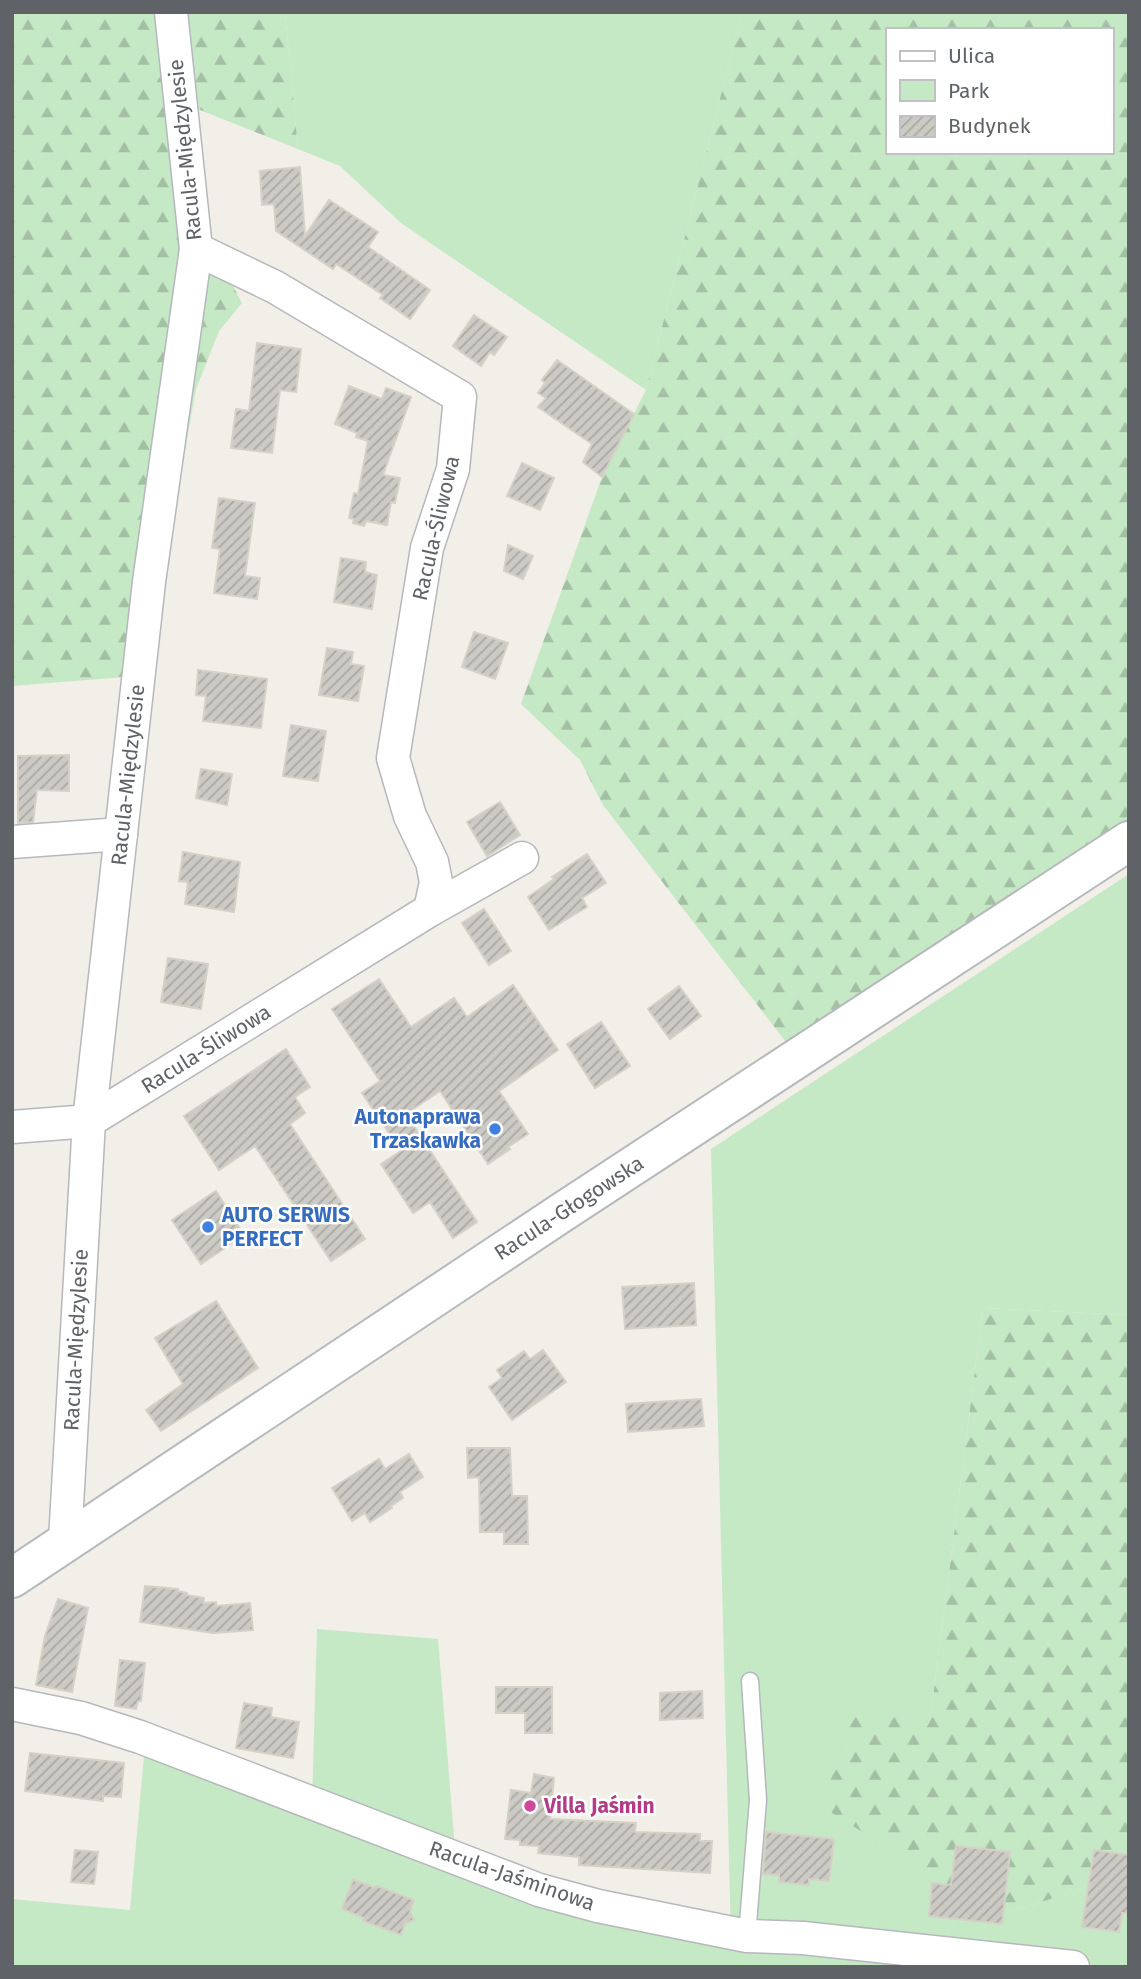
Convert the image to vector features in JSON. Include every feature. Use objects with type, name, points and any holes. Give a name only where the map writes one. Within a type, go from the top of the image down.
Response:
[{"type":"street","name":"Racula-Międzylesie","points":[[65,1541],[89,1121],[149,582],[196,249],[171,12]]},
{"type":"street","name":"Racula-Śliwowa","points":[[196,249],[275,287],[460,397],[453,469],[427,548],[393,758],[410,816],[432,862],[436,882],[430,910]]},
{"type":"street","points":[[12,842],[121,834]]},
{"type":"street","name":"Racula-Głogowska","points":[[12,1577],[1129,841]]},
{"type":"street","name":"Racula-Śliwowa","points":[[89,1121],[430,910],[522,858]]},
{"type":"street","points":[[12,1127],[89,1121]]},
{"type":"street","name":"Racula-Jaśminowa","points":[[12,1704],[81,1718],[139,1737],[539,1890],[598,1906],[747,1936],[803,1938],[1073,1967]]},
{"type":"lane","points":[[747,1936],[758,1800],[750,1681]]},
{"type":"green space","points":[[12,12],[285,12],[298,149],[185,104],[208,238],[242,303],[219,331],[196,389],[158,597],[149,675],[12,686]]},
{"type":"green space","points":[[285,12],[742,12],[646,390],[401,223],[340,166],[298,149]]},
{"type":"green space","points":[[742,12],[1129,12],[1129,823],[789,1046],[603,805],[580,760],[521,704],[602,477],[646,390]]},
{"type":"green space","points":[[1129,874],[1129,1315],[983,1308],[931,1713],[996,1916],[1106,1879],[1129,1854],[1129,1967],[12,1967],[12,1899],[130,1910],[145,1745],[312,1803],[317,1629],[438,1639],[456,1861],[731,1938],[711,1149]]},
{"type":"green space","points":[[983,1308],[1129,1315],[1129,1854],[1106,1879],[996,1916],[821,1806],[853,1713],[931,1713]]},
{"type":"building","points":[[300,167],[305,236],[329,200],[378,232],[368,247],[430,290],[410,319],[380,298],[383,295],[336,264],[333,269],[276,231],[274,204],[262,205],[260,171]]},
{"type":"building","points":[[474,315],[507,337],[494,355],[490,352],[481,366],[453,346]]},
{"type":"building","points":[[257,343],[301,349],[296,392],[280,390],[272,453],[231,448],[236,409],[249,411]]},
{"type":"building","points":[[557,360],[634,414],[602,477],[583,462],[592,444],[538,407],[546,398],[538,393],[545,383],[542,380]]},
{"type":"building","points":[[349,386],[382,399],[386,388],[411,397],[383,475],[400,478],[395,503],[391,502],[387,525],[366,521],[364,526],[353,523],[354,519],[349,518],[354,493],[358,494],[368,441],[335,424]]},
{"type":"building","points":[[522,463],[554,478],[540,510],[507,496]]},
{"type":"building","points":[[219,498],[255,503],[245,576],[260,578],[257,599],[214,593],[220,549],[212,548]]},
{"type":"building","points":[[508,545],[533,556],[523,579],[504,571]]},
{"type":"building","points":[[341,558],[366,562],[365,572],[377,575],[372,609],[334,602]]},
{"type":"building","points":[[474,632],[508,643],[495,679],[462,667]]},
{"type":"building","points":[[327,648],[353,652],[351,664],[364,666],[358,701],[319,695]]},
{"type":"building","points":[[198,670],[267,679],[261,728],[203,721],[206,696],[196,695]]},
{"type":"building","points":[[291,725],[326,731],[318,781],[283,776]]},
{"type":"building","points":[[69,755],[69,791],[37,790],[33,822],[18,823],[18,756]]},
{"type":"building","points":[[201,769],[232,774],[227,805],[196,798]]},
{"type":"building","points":[[500,802],[520,835],[487,856],[467,822]]},
{"type":"building","points":[[183,852],[240,862],[234,912],[185,904],[188,882],[179,881]]},
{"type":"building","points":[[587,854],[606,883],[582,898],[587,907],[549,930],[528,897]]},
{"type":"building","points":[[484,909],[511,951],[489,965],[462,923]]},
{"type":"building","points":[[168,958],[208,964],[201,1009],[161,1002]]},
{"type":"building","points":[[379,979],[411,1027],[454,998],[467,1017],[513,985],[558,1050],[499,1091],[528,1134],[488,1164],[440,1091],[406,1114],[477,1222],[453,1238],[430,1202],[413,1213],[381,1164],[401,1151],[362,1093],[380,1081],[332,1009]]},
{"type":"building","points":[[679,986],[701,1016],[670,1039],[648,1009]]},
{"type":"building","points":[[601,1022],[630,1066],[595,1088],[567,1044]]},
{"type":"building","points":[[286,1049],[310,1087],[295,1097],[305,1113],[290,1124],[365,1239],[331,1261],[255,1146],[219,1170],[184,1116]]},
{"type":"building","name":"AUTO SERWIS PERFECT","points":[[216,1191],[244,1235],[201,1264],[172,1220]]},
{"type":"building","points":[[694,1283],[696,1325],[625,1329],[622,1287]]},
{"type":"building","points":[[216,1301],[258,1368],[161,1431],[146,1410],[183,1384],[155,1338]]},
{"type":"building","points":[[543,1350],[566,1382],[512,1420],[489,1387],[502,1378],[497,1370],[524,1351],[530,1359]]},
{"type":"building","points":[[701,1399],[704,1426],[628,1432],[626,1404]]},
{"type":"building","points":[[467,1448],[510,1448],[512,1496],[527,1496],[528,1544],[504,1544],[504,1532],[480,1532],[479,1477],[468,1478]]},
{"type":"building","points":[[409,1454],[423,1477],[400,1492],[403,1498],[391,1506],[392,1508],[370,1522],[365,1513],[352,1521],[332,1488],[379,1459],[385,1469]]},
{"type":"building","points":[[145,1586],[178,1589],[187,1595],[204,1598],[203,1603],[216,1602],[216,1606],[250,1603],[253,1630],[213,1633],[140,1622]]},
{"type":"building","points":[[58,1599],[88,1608],[72,1692],[36,1685],[45,1636]]},
{"type":"building","points":[[120,1660],[145,1663],[141,1701],[138,1701],[136,1709],[115,1706]]},
{"type":"building","points":[[496,1687],[552,1687],[552,1733],[525,1733],[525,1713],[496,1713]]},
{"type":"building","points":[[702,1691],[703,1718],[660,1720],[660,1693]]},
{"type":"building","points":[[244,1703],[272,1708],[271,1717],[299,1722],[293,1758],[236,1748]]},
{"type":"building","points":[[30,1753],[124,1763],[121,1797],[103,1796],[103,1801],[25,1791]]},
{"type":"building","points":[[534,1774],[554,1778],[550,1819],[636,1823],[635,1832],[700,1834],[700,1841],[712,1841],[710,1873],[579,1865],[579,1857],[538,1853],[539,1846],[520,1845],[520,1840],[505,1839],[511,1790],[531,1793]]},
{"type":"building","points":[[766,1832],[834,1839],[829,1881],[809,1879],[809,1885],[779,1882],[779,1875],[763,1874]]},
{"type":"building","points":[[956,1846],[1010,1852],[1002,1924],[929,1916],[932,1883],[951,1885]]},
{"type":"building","points":[[75,1850],[98,1852],[94,1884],[71,1882]]},
{"type":"building","points":[[1094,1850],[1129,1855],[1129,1913],[1122,1913],[1119,1932],[1082,1927]]},
{"type":"building","points":[[353,1880],[414,1900],[410,1912],[414,1920],[405,1923],[401,1935],[363,1921],[364,1918],[342,1909]]},
{"type":"place","name":"Autonaprawa Trzaskawka","points":[[495,1129]]},
{"type":"place","name":"AUTO SERWIS PERFECT","points":[[208,1227]]},
{"type":"place","name":"Villa Jaśmin","points":[[530,1806]]}]
